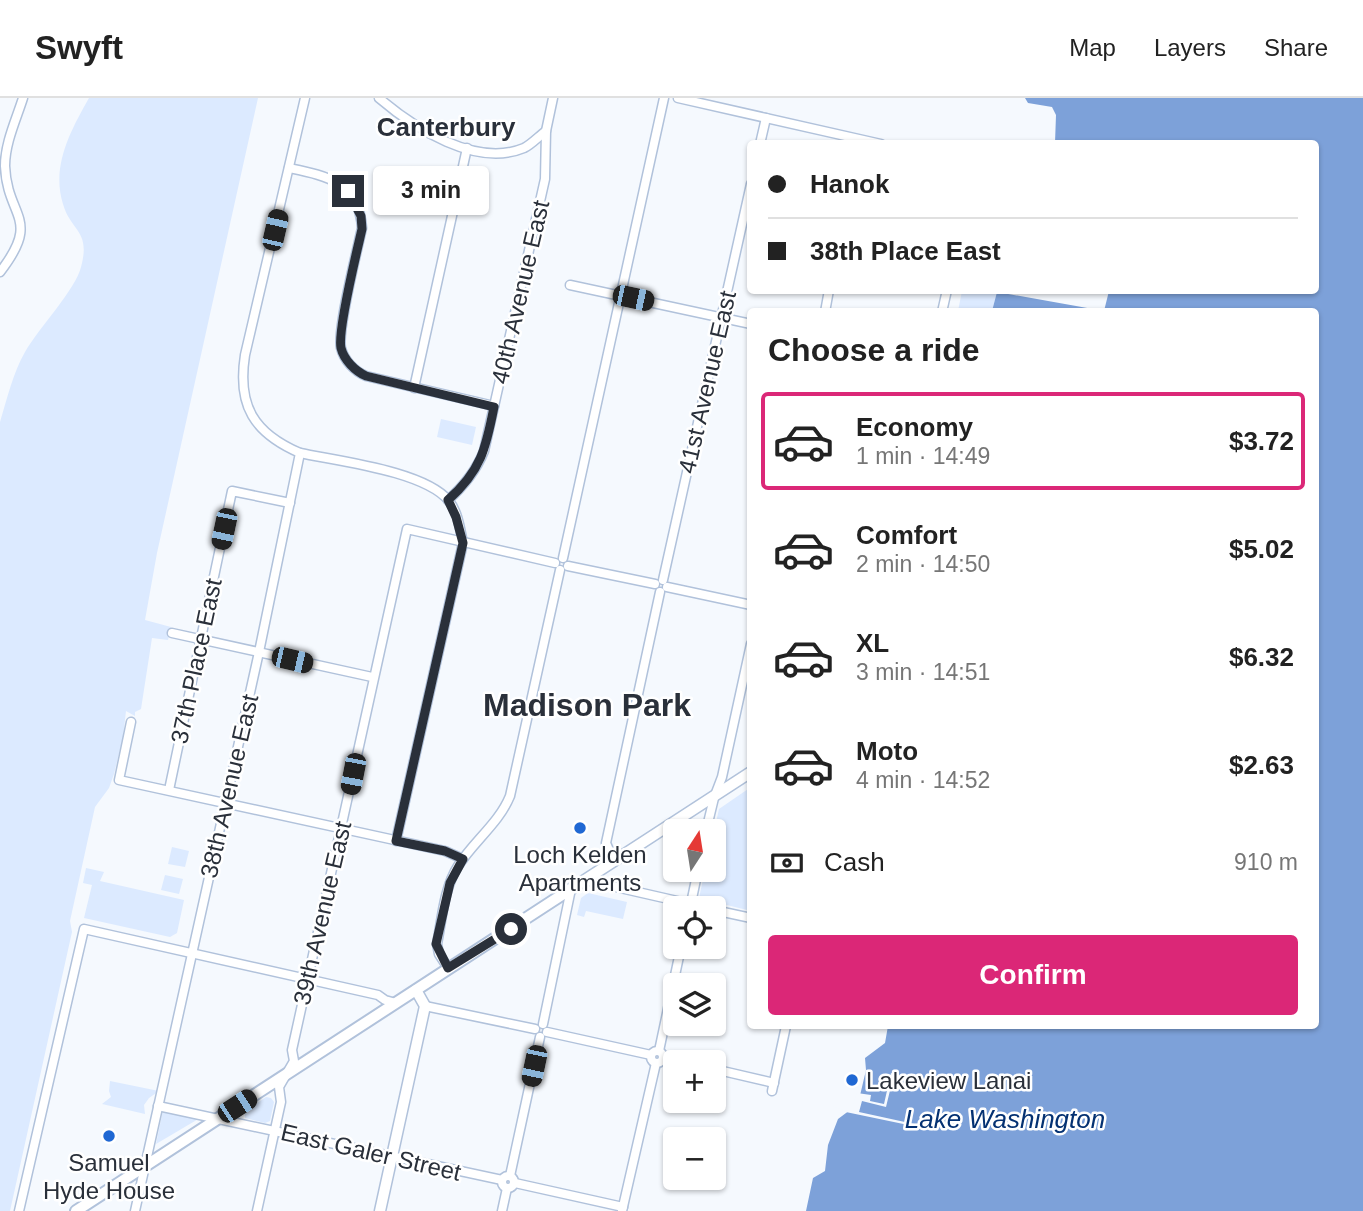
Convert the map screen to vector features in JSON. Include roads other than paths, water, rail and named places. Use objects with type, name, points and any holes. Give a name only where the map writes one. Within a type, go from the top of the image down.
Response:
[{"type":"main road","points":[[76,1211],[571,889]]},
{"type":"street","points":[[0,272],[15,253],[21,239],[21,223],[5,167],[7,148],[23,98]]},
{"type":"street","points":[[305,98],[245,355],[243,386],[247,407],[256,422],[277,442],[300,453],[402,475],[427,485],[448,500],[463,543],[396,841]]},
{"type":"street","points":[[379,98],[417,128],[441,140],[467,148],[511,152],[527,147],[545,131]]},
{"type":"street","name":"40th Avenue East","points":[[448,500],[461,488],[480,462],[484,451],[545,180],[545,131],[554,98]]},
{"type":"street","points":[[448,968],[436,944],[450,883],[463,859],[499,816],[510,796],[664,98]]},
{"type":"street","points":[[678,98],[856,140]]},
{"type":"street","points":[[761,140],[766,118]]},
{"type":"street","points":[[414,388],[467,148]]},
{"type":"street","points":[[289,168],[325,176],[339,183],[348,191],[361,216],[362,229],[340,337],[345,357],[351,365],[366,376],[494,407]]},
{"type":"street","name":"41st Avenue East","points":[[614,862],[606,843],[747,202]]},
{"type":"street","points":[[570,285],[747,323]]},
{"type":"street","name":"38th Avenue East","points":[[135,1211],[259,652],[300,453]]},
{"type":"street","name":"37th Place East","points":[[169,790],[232,491],[290,503]]},
{"type":"street","name":"39th Avenue East","points":[[257,1211],[281,1102],[279,1087],[294,1061],[292,1050],[307,979],[407,529],[463,543]]},
{"type":"street","points":[[463,543],[747,604]]},
{"type":"street","points":[[172,633],[373,677]]},
{"type":"street","points":[[709,819],[721,780],[747,662]]},
{"type":"street","points":[[131,722],[119,780],[445,851],[463,859]]},
{"type":"street","points":[[502,1211],[571,889],[747,775]]},
{"type":"street","points":[[585,880],[663,899]]},
{"type":"street","points":[[726,912],[747,917]]},
{"type":"street","points":[[19,1211],[84,929],[378,995],[384,1000],[396,1003]]},
{"type":"street","points":[[623,1209],[678,959]]},
{"type":"street","points":[[380,1211],[425,1006],[416,990]]},
{"type":"street","points":[[425,1006],[663,1058]]},
{"type":"street","points":[[726,1073],[773,1087],[785,1029]]},
{"type":"street","name":"East Galer Street","points":[[158,1106],[623,1209]]},
{"type":"water","name":"Lake Washington","points":[[1025,98],[1363,98],[1363,1211],[806,1211],[813,1178],[825,1171],[828,1145],[838,1119],[858,1104],[866,1070],[865,1058],[885,1043],[887,1029],[1319,1029],[1319,308],[1105,308],[1108,294],[1319,294],[1319,140],[1055,140],[1056,115],[1052,107],[1028,103]]},
{"type":"water","name":"Lake Washington","points":[[996,294],[1087,308],[993,308]]},
{"type":"place","name":"Loch Kelden Apartments","points":[[580,828]]},
{"type":"place","name":"Lakeview Lanai","points":[[852,1080]]},
{"type":"place","name":"Samuel Hyde House","points":[[109,1136]]},
{"type":"district","name":"Canterbury","points":[[446,127]]},
{"type":"district","name":"Madison Park","points":[[587,705]]}]
